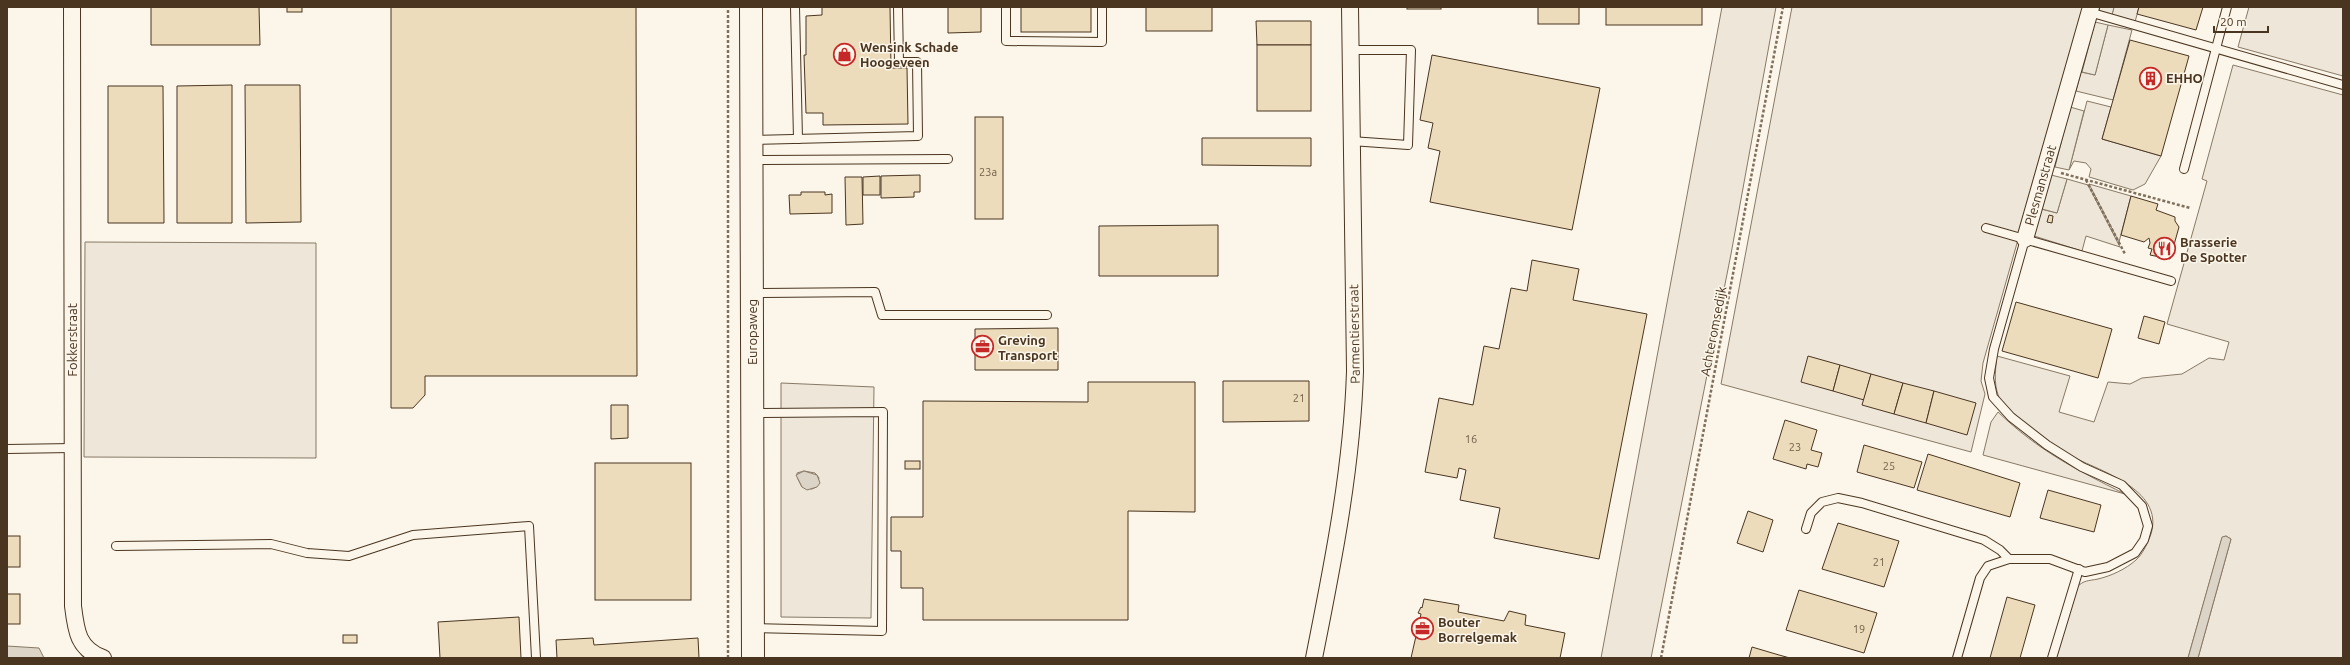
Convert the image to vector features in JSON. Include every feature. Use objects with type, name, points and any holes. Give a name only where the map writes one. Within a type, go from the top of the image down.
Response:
[{"type":"main road","name":"Europaweg","points":[[752,7],[753,658]]},
{"type":"street","name":"Fokkerstraat","points":[[72,7],[72,606],[76,633],[94,656]]},
{"type":"street","name":"Parmentierstraat","points":[[1314,658],[1331,573],[1354,422],[1355,371],[1350,7]]},
{"type":"street","name":"Plesmanstraat","points":[[2025,239],[2090,9]]},
{"type":"lane","points":[[795,7],[798,139]]},
{"type":"lane","points":[[752,150],[798,139],[918,136],[917,62],[899,62],[898,7]]},
{"type":"lane","points":[[1006,7],[1006,40],[1102,42],[1102,7]]},
{"type":"lane","points":[[2184,169],[2227,7]]},
{"type":"lane","points":[[2090,9],[2343,85]]},
{"type":"lane","points":[[1350,50],[1411,50],[1408,145],[1351,140]]},
{"type":"lane","points":[[752,150],[948,159]]},
{"type":"lane","points":[[1957,658],[1980,578],[1988,566],[2009,559],[2050,559],[2085,572],[2108,567],[2135,553],[2144,540],[2148,526],[2142,506],[2122,485],[2082,467],[2047,445],[2011,417],[1993,397],[1989,378],[1994,349],[2025,239],[1986,228]]},
{"type":"lane","name":"Plesmanstraat","points":[[2025,239],[2171,281]]},
{"type":"lane","points":[[752,293],[875,292],[882,315],[1048,315]]},
{"type":"lane","points":[[752,413],[883,412],[882,631],[753,628]]},
{"type":"lane","points":[[7,449],[72,448]]},
{"type":"lane","points":[[1806,529],[1811,513],[1822,502],[1838,498],[1862,503],[1984,540],[2000,550],[2009,559]]},
{"type":"lane","points":[[116,546],[272,544],[307,553],[349,556],[413,535],[529,526],[536,658]]},
{"type":"lane","points":[[2052,658],[2079,569]]},
{"type":"path","name":"Europaweg","points":[[728,7],[728,658]]},
{"type":"path","name":"Achteromsedijk","points":[[1661,658],[1783,7]]},
{"type":"path","points":[[2045,168],[2190,208]]},
{"type":"path","points":[[2086,180],[2134,270]]},
{"type":"shaded area","points":[[1722,7],[1776,7],[1731,254],[1651,658],[1601,658]]},
{"type":"shaded area","points":[[1792,7],[2084,7],[1983,363],[1981,381],[1985,394],[1971,452],[1721,384]]},
{"type":"shaded area","points":[[2100,7],[2114,7],[2112,15],[2098,12]]},
{"type":"shaded area","points":[[2114,7],[2139,7],[2135,22],[2112,15]]},
{"type":"shaded area","points":[[2249,7],[2343,7],[2343,76],[2238,47]]},
{"type":"shaded area","points":[[2095,22],[2108,25],[2095,75],[2082,72]]},
{"type":"shaded area","points":[[2108,25],[2132,30],[2113,100],[2076,91],[2081,72],[2095,75]]},
{"type":"shaded area","points":[[2233,65],[2343,95],[2343,658],[2198,658],[2231,539],[2226,536],[2222,538],[2188,658],[2056,658],[2077,587],[2084,582],[2103,578],[2118,572],[2136,560],[2143,551],[2150,537],[2153,518],[2148,504],[2138,493],[2125,483],[2110,474],[2060,450],[2032,431],[2007,409],[1999,398],[1997,392],[1995,374],[1997,356],[2070,376],[2059,412],[2094,422],[2108,382],[2130,384],[2142,378],[2182,374],[2209,358],[2224,360],[2229,342],[2167,324],[2207,181],[2202,179]]},
{"type":"shaded area","points":[[2087,101],[2111,107],[2102,139],[2161,156],[2145,184],[2133,190],[2089,177],[2091,169],[2086,163],[2074,161],[2069,170]]},
{"type":"shaded area","points":[[2070,107],[2084,111],[2069,170],[2055,167]]},
{"type":"shaded area","points":[[2051,175],[2067,179],[2057,213],[2042,209]]},
{"type":"shaded area","points":[[2067,179],[2088,185],[2120,247],[2086,236],[2082,251],[2034,236],[2041,209],[2057,213]]},
{"type":"shaded area","points":[[2089,184],[2131,196],[2119,242]]},
{"type":"shaded area","points":[[85,242],[316,243],[316,458],[84,457]]},
{"type":"shaded area","points":[[781,383],[874,387],[871,618],[781,617]],"holes":[[[804,471],[815,473],[819,478],[816,487],[812,489],[802,487],[797,473]]]},
{"type":"shaded area","points":[[1998,412],[2028,438],[2058,458],[2125,494],[1983,455],[1991,422]]},
{"type":"shaded area","points":[[804,471],[817,475],[820,483],[817,487],[807,490],[802,487],[796,475]]},
{"type":"shaded area","points":[[2226,536],[2231,539],[2198,658],[2188,658],[2222,537]]},
{"type":"shaded area","points":[[7,646],[39,648],[44,658],[7,658]]},
{"type":"building","points":[[151,7],[259,7],[260,45],[151,45]]},
{"type":"building","points":[[287,7],[302,7],[302,12],[287,12]]},
{"type":"building","points":[[391,7],[636,7],[637,376],[425,376],[425,395],[413,408],[391,408]]},
{"type":"building","points":[[822,7],[890,7],[891,68],[907,68],[908,124],[823,125],[823,113],[806,113],[804,55],[806,55],[806,16],[822,15]]},
{"type":"building","points":[[948,7],[981,7],[981,32],[948,33]]},
{"type":"building","points":[[1021,7],[1091,7],[1091,32],[1021,32]]},
{"type":"building","points":[[1146,7],[1212,7],[1212,31],[1146,31]]},
{"type":"building","points":[[1407,7],[1441,7],[1441,9],[1407,9]]},
{"type":"building","points":[[1538,7],[1579,7],[1579,24],[1538,24]]},
{"type":"building","points":[[1606,7],[1702,7],[1702,25],[1606,25]]},
{"type":"building","points":[[2139,7],[2203,7],[2196,30],[2137,14]]},
{"type":"building","points":[[1256,21],[1311,21],[1311,45],[1257,45]]},
{"type":"building","name":"EHHO","points":[[2130,40],[2189,56],[2161,156],[2102,139]]},
{"type":"building","points":[[1257,45],[1311,45],[1311,111],[1257,111]]},
{"type":"building","points":[[1432,55],[1600,88],[1572,230],[1430,202],[1440,151],[1428,148],[1433,123],[1420,120]]},
{"type":"building","points":[[232,85],[232,223],[177,223],[177,86]]},
{"type":"building","points":[[245,85],[300,85],[301,222],[246,223]]},
{"type":"building","points":[[108,86],[163,86],[164,223],[108,223]]},
{"type":"building","points":[[975,117],[1003,117],[1003,219],[975,219]]},
{"type":"building","points":[[1202,138],[1311,138],[1311,166],[1202,165]]},
{"type":"building","points":[[920,175],[920,192],[914,192],[914,197],[881,198],[881,176]]},
{"type":"building","points":[[880,176],[880,195],[863,195],[863,177]]},
{"type":"building","points":[[845,177],[862,177],[863,224],[846,225]]},
{"type":"building","points":[[801,192],[825,192],[825,195],[832,194],[832,213],[790,214],[789,195],[801,195]]},
{"type":"building","points":[[2131,196],[2158,204],[2156,210],[2175,217],[2175,221],[2179,227],[2170,259],[2150,255],[2152,249],[2148,248],[2150,243],[2149,238],[2144,242],[2121,235]]},
{"type":"building","points":[[2049,215],[2053,216],[2052,223],[2047,222]]},
{"type":"building","points":[[1218,225],[1218,276],[1099,276],[1099,226]]},
{"type":"building","points":[[1532,260],[1579,269],[1573,300],[1647,314],[1599,559],[1494,538],[1500,508],[1460,500],[1466,470],[1459,468],[1457,478],[1425,472],[1439,398],[1473,405],[1484,346],[1499,349],[1511,288],[1527,291]]},
{"type":"building","points":[[2016,302],[2112,329],[2098,378],[2002,351]]},
{"type":"building","points":[[2144,316],[2165,322],[2159,344],[2138,338]]},
{"type":"building","points":[[1058,328],[1058,370],[975,370],[975,329]]},
{"type":"building","points":[[1808,356],[1840,365],[1833,391],[1801,382]]},
{"type":"building","points":[[1840,365],[1871,374],[1864,400],[1833,391]]},
{"type":"building","points":[[1871,374],[1903,383],[1894,414],[1862,405]]},
{"type":"building","points":[[1223,381],[1309,381],[1309,421],[1223,422]]},
{"type":"building","points":[[1088,382],[1195,382],[1195,512],[1128,511],[1128,620],[923,620],[923,588],[901,588],[901,551],[891,551],[891,517],[923,517],[923,401],[1088,402]]},
{"type":"building","points":[[1903,383],[1934,391],[1926,423],[1894,414]]},
{"type":"building","points":[[1934,391],[1976,403],[1967,435],[1926,423]]},
{"type":"building","points":[[611,405],[628,405],[628,438],[611,439]]},
{"type":"building","points":[[1785,420],[1817,430],[1811,450],[1822,453],[1818,467],[1807,464],[1806,469],[1773,459]]},
{"type":"building","points":[[1864,445],[1922,462],[1914,488],[1857,472]]},
{"type":"building","points":[[1928,454],[2020,483],[2010,517],[1917,490]]},
{"type":"building","points":[[905,461],[920,461],[920,469],[905,469]]},
{"type":"building","points":[[595,463],[691,463],[691,600],[595,600]]},
{"type":"building","points":[[2048,490],[2101,505],[2094,532],[2040,518]]},
{"type":"building","points":[[1748,511],[1773,520],[1763,552],[1737,543]]},
{"type":"building","points":[[1838,523],[1899,541],[1884,587],[1822,569]]},
{"type":"building","points":[[7,536],[20,536],[20,567],[7,567]]},
{"type":"building","points":[[1799,590],[1877,613],[1864,653],[1786,630]]},
{"type":"building","points":[[7,594],[20,594],[20,624],[7,624]]},
{"type":"building","points":[[2007,597],[2035,605],[2020,658],[1990,658]]},
{"type":"building","points":[[1424,599],[1459,605],[1458,612],[1504,621],[1509,611],[1526,615],[1525,625],[1565,633],[1560,658],[1411,658],[1421,614],[1418,613],[1421,607],[1422,608]]},
{"type":"building","points":[[519,617],[521,658],[440,658],[438,622]]},
{"type":"building","points":[[343,635],[357,635],[357,643],[343,643]]},
{"type":"building","points":[[593,638],[594,645],[698,638],[699,658],[557,658],[556,640]]},
{"type":"building","points":[[1752,647],[1779,655],[1790,658],[1749,658]]},
{"type":"place","name":"Wensink Schade Hoogeveen","points":[[845,54]]},
{"type":"place","name":"EHHO","points":[[2151,78]]},
{"type":"place","name":"Brasserie De Spotter","points":[[2165,249]]},
{"type":"place","name":"Greving Transport","points":[[982,347]]},
{"type":"place","name":"Bouter Borrelgemak","points":[[1423,629]]}]
